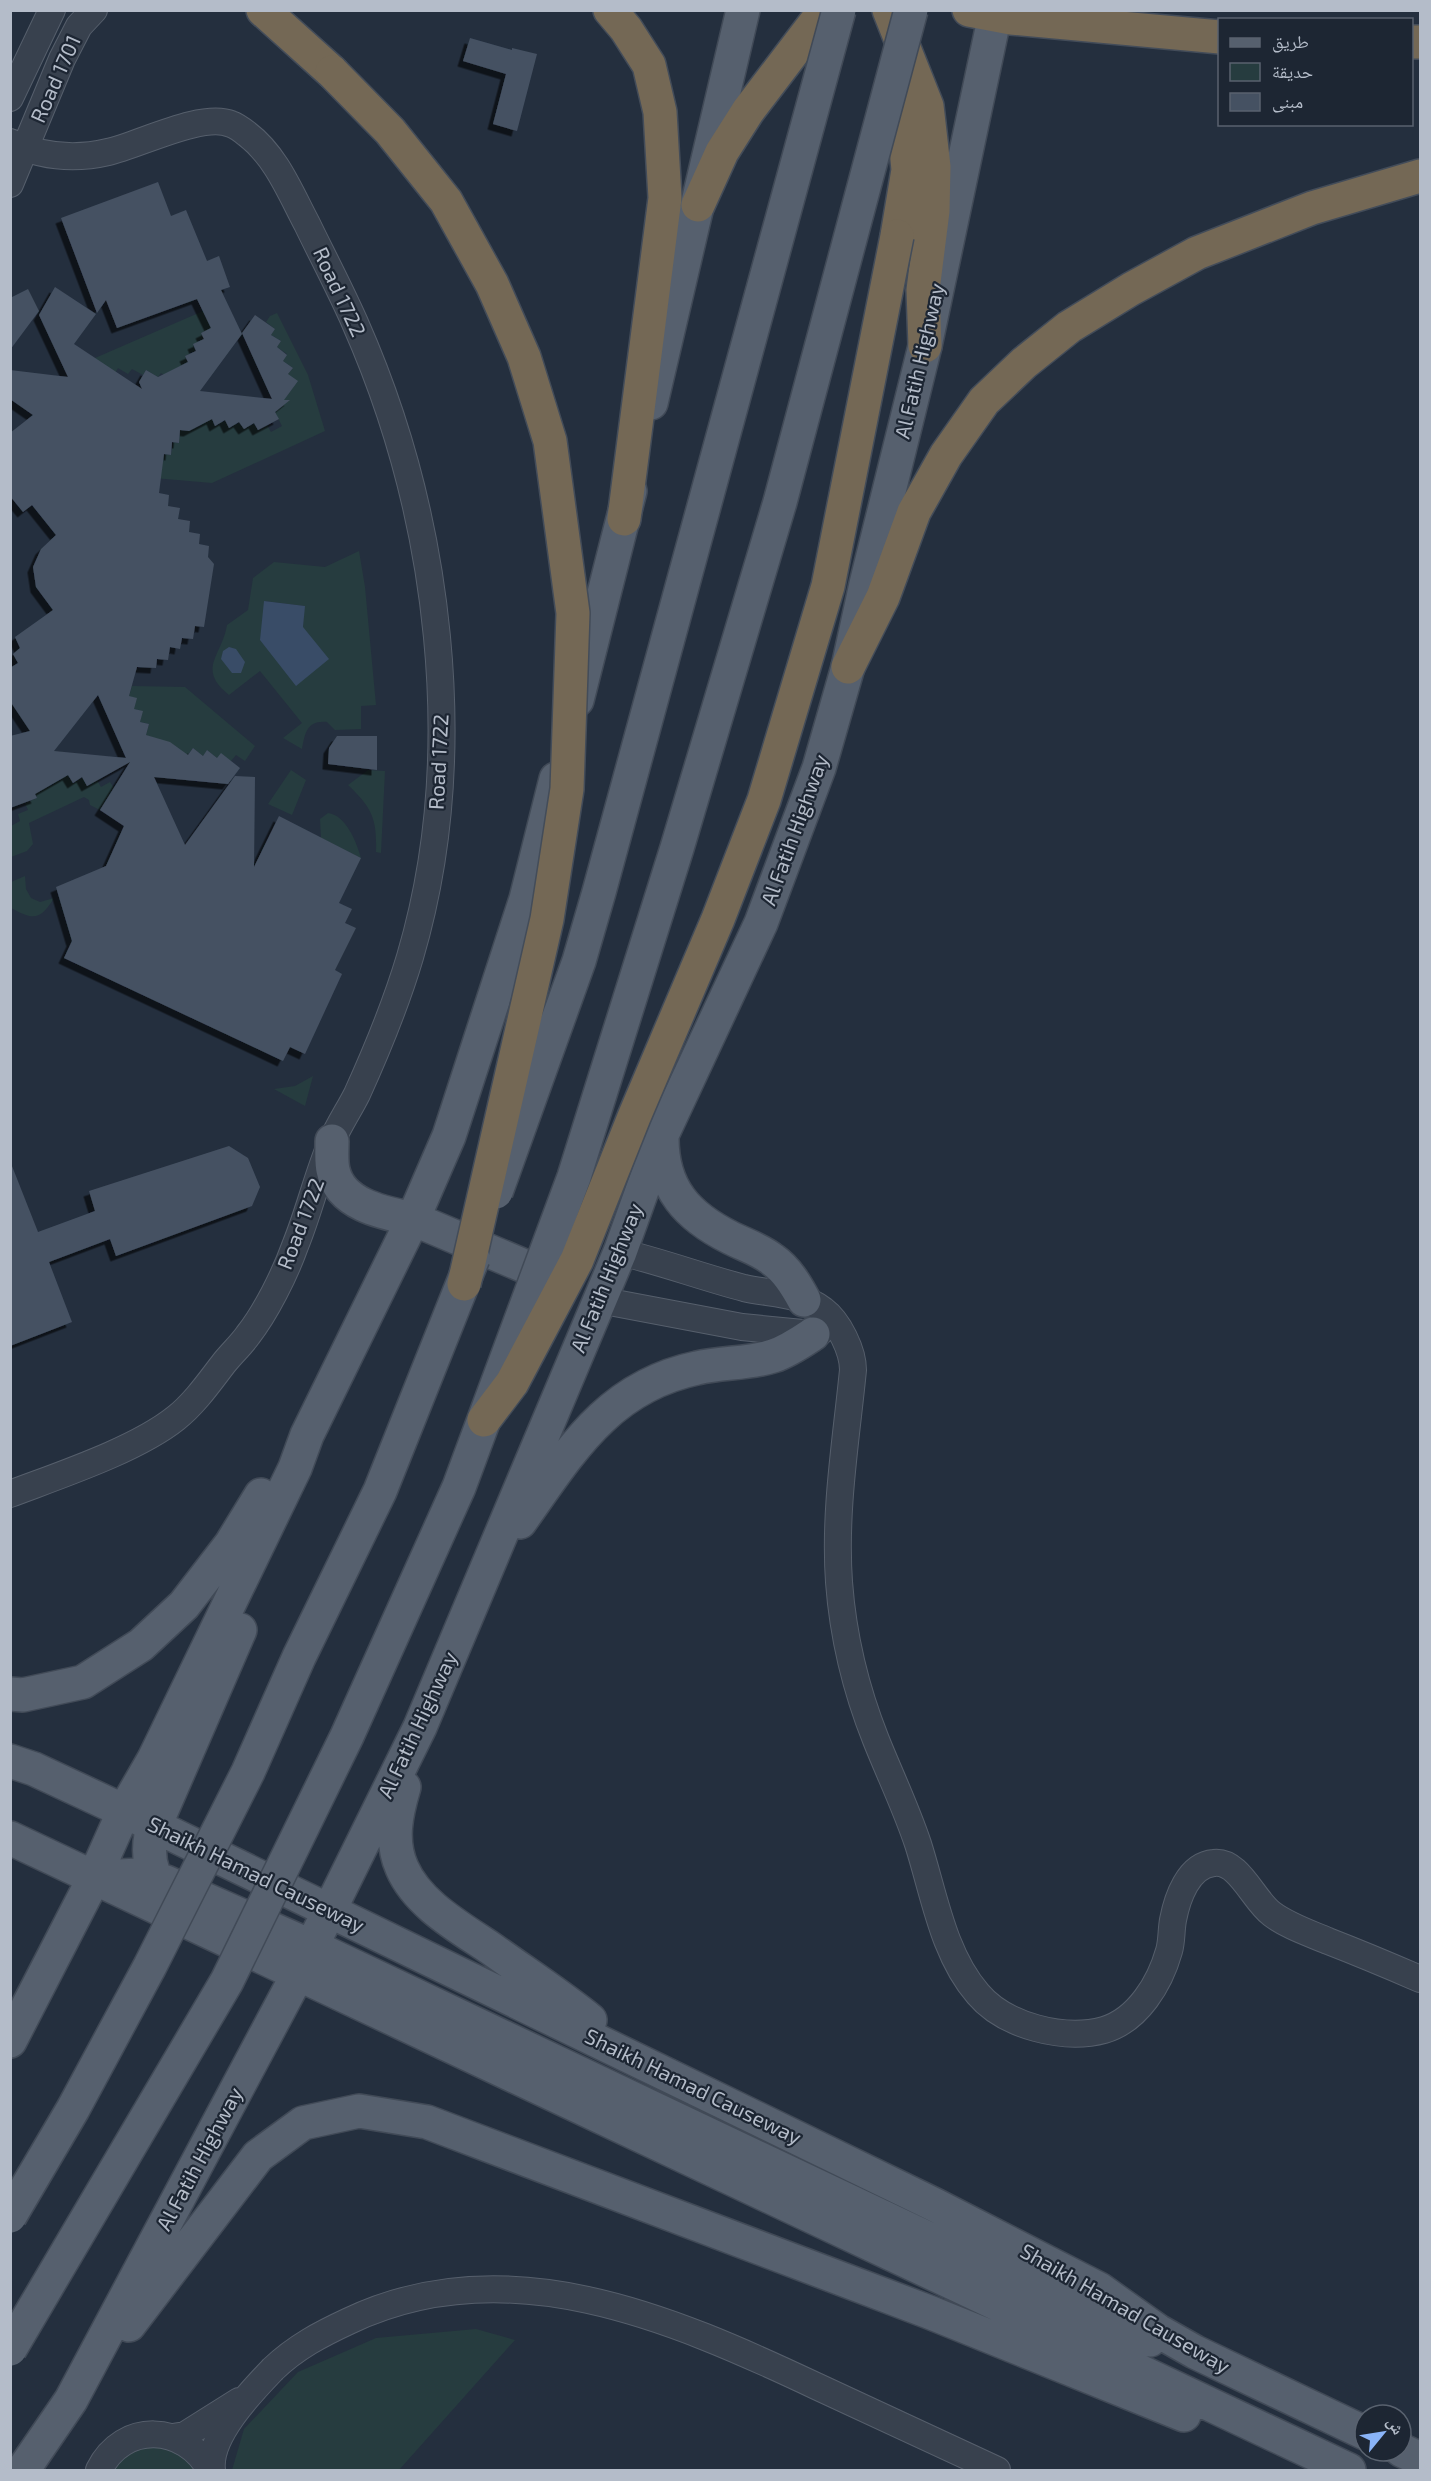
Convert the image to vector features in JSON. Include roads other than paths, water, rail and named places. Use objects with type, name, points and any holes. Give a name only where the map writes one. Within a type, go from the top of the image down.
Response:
[{"type":"highway","points":[[263,10],[332,72],[390,132],[446,201],[492,284],[524,357],[550,441],[573,613],[567,789],[547,919],[464,1284]]},
{"type":"highway","points":[[610,10],[626,29],[649,65],[660,112],[665,198],[624,519]]},
{"type":"highway","points":[[698,205],[722,152],[743,119],[825,10]]},
{"type":"highway","points":[[987,11],[1034,20],[1218,37]]},
{"type":"highway","points":[[898,15],[927,106],[934,166],[933,211],[923,290],[925,345]]},
{"type":"highway","points":[[484,1420],[512,1383],[577,1260],[634,1117],[718,919],[764,800],[828,586],[908,170],[898,15]]},
{"type":"highway","points":[[848,667],[883,597],[914,512],[946,455],[984,401],[1024,363],[1069,327],[1131,289],[1197,253],[1312,208],[1420,176]]},
{"type":"main road","points":[[10,2042],[94,1878],[124,1811],[154,1759],[296,1468],[307,1435],[413,1219],[449,1136],[526,898],[624,519],[743,10]]},
{"type":"main road","points":[[10,2216],[73,2109],[150,1965],[248,1772],[299,1657],[380,1491],[464,1284],[585,938],[839,10]]},
{"type":"main road","name":"Al Fatih Highway","points":[[22,2470],[72,2400],[305,1960],[420,1727],[610,1275],[662,1135],[761,923],[819,768],[848,667],[925,345],[987,11]]},
{"type":"main road","points":[[10,2349],[227,1981],[378,1669],[459,1487],[574,1177],[677,848],[780,502],[898,15]]},
{"type":"main road","points":[[662,1135],[662,1149],[668,1178],[682,1203],[703,1223],[773,1259],[796,1285],[804,1300]]},
{"type":"main road","points":[[332,1142],[333,1170],[338,1183],[359,1203],[413,1219],[536,1271],[578,1277],[610,1275]]},
{"type":"main road","points":[[485,1573],[582,1435],[616,1404],[635,1391],[677,1372],[773,1356],[826,1331]]},
{"type":"main road","points":[[10,1694],[23,1695],[83,1683],[141,1645],[184,1605],[231,1544],[263,1492],[296,1468]]},
{"type":"main road","points":[[156,1879],[148,1851],[154,1826],[293,1507],[296,1468]]},
{"type":"main road","points":[[420,1727],[394,1827],[395,1844],[401,1866],[407,1877],[441,1913],[578,2011],[638,2060]]},
{"type":"main road","name":"Shaikh Hamad Causeway","points":[[10,1761],[34,1769],[330,1910],[1072,2274],[1098,2289],[1158,2331],[1196,2352],[1353,2427]]},
{"type":"main road","name":"Shaikh Hamad Causeway","points":[[10,1838],[94,1878],[305,1960],[1347,2470]]},
{"type":"main road","points":[[94,1878],[122,1874],[156,1879],[305,1960],[1100,2320],[1147,2339],[1196,2352]]},
{"type":"main road","points":[[72,2400],[258,2156],[303,2123],[359,2111],[427,2122],[929,2312],[1270,2450],[1347,2470]]},
{"type":"street","name":"Road 1701","points":[[10,98],[52,10]]},
{"type":"street","name":"Road 1701","points":[[10,184],[18,145],[35,125],[79,26],[94,10]]},
{"type":"street","points":[[10,113],[35,125]]},
{"type":"street","name":"Road 1722","points":[[10,1494],[115,1452],[177,1418],[250,1333],[266,1305],[294,1250],[332,1142],[376,1049],[409,961],[423,910],[434,842],[442,724],[438,656],[428,575],[398,438],[375,370],[334,279],[281,174],[262,147],[230,123],[211,122],[169,132],[106,153],[62,157],[18,145]]},
{"type":"street","points":[[610,1275],[743,1288],[804,1300],[824,1310],[826,1331]]},
{"type":"street","points":[[610,1275],[742,1327],[826,1331],[852,1354],[853,1365],[838,1502],[837,1544],[844,1627],[853,1667],[876,1741],[918,1843],[951,1950],[979,1997],[1007,2018],[1022,2025],[1043,2030],[1083,2033],[1107,2029],[1119,2024],[1141,2007],[1163,1967],[1172,1939],[1176,1907],[1185,1886],[1202,1866],[1215,1862],[1227,1865],[1238,1872],[1260,1903],[1287,1923],[1420,1979]]},
{"type":"street","points":[[99,2470],[110,2454],[123,2443],[147,2435],[185,2435],[246,2396],[280,2362],[315,2336],[378,2307],[450,2292],[502,2290],[569,2295],[620,2308],[717,2340],[997,2470]]},
{"type":"street","points":[[211,2470],[210,2461],[220,2438],[246,2396]]},
{"type":"street","points":[[173,2436],[190,2445],[211,2470]]},
{"type":"water","points":[[264,601],[305,606],[303,627],[329,659],[296,686],[260,640]]},
{"type":"water","points":[[229,647],[236,649],[245,662],[241,673],[232,673],[221,659],[223,651]]}]
